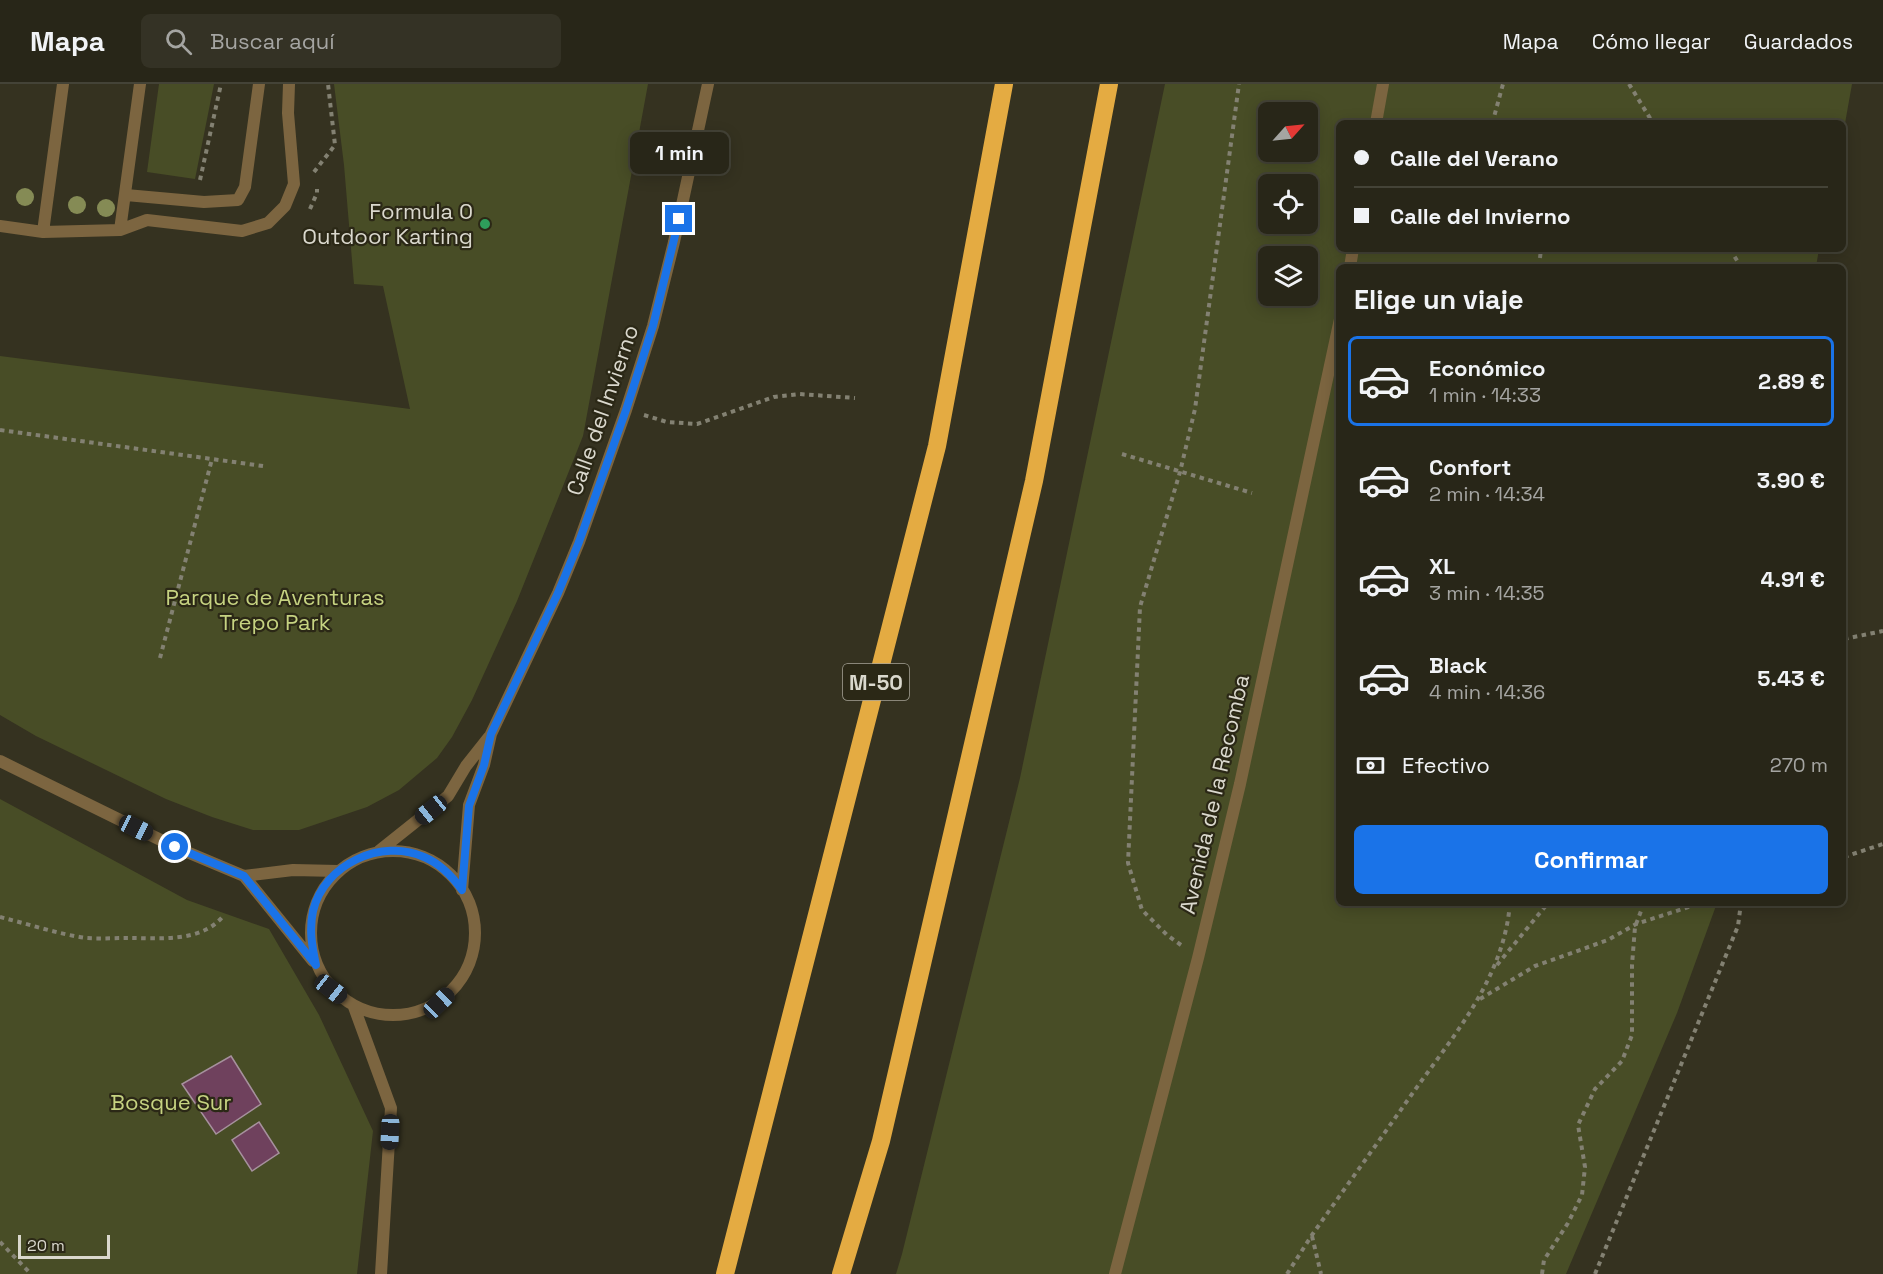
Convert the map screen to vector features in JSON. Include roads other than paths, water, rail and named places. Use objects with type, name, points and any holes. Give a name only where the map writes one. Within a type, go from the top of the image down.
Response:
[{"type":"highway","name":"M-50","points":[[724,1274],[937,446],[1004,84]]},
{"type":"highway","points":[[841,1274],[881,1141],[1034,481],[1109,84]]},
{"type":"street","points":[[43,232],[63,84]]},
{"type":"street","points":[[120,230],[140,84]]},
{"type":"street","points":[[126,195],[204,202],[238,200],[245,187],[259,84]]},
{"type":"street","points":[[0,226],[43,232],[120,230],[147,220],[242,231],[268,223],[285,207],[294,184],[288,113],[289,84]]},
{"type":"street","name":"Calle del Invierno","points":[[380,851],[448,796],[466,766],[491,734],[558,593],[579,542],[626,410],[658,305],[708,84]]},
{"type":"street","points":[[1377,120],[1383,84]]},
{"type":"street","name":"Avenida de la Recomba","points":[[1115,1274],[1198,958],[1242,772],[1336,337]]},
{"type":"street","name":"Calle del Invierno","points":[[462,890],[469,806],[484,765],[491,734]]},
{"type":"street","points":[[0,761],[175,847],[244,876],[316,965],[331,989],[354,1007],[382,1016],[412,1015],[439,1003],[461,982],[473,955],[476,925],[467,897],[449,873],[424,857],[402,851],[380,851],[357,858],[338,871],[323,888],[314,909],[310,937],[316,965]]},
{"type":"street","points":[[244,876],[293,870],[338,871]]},
{"type":"street","points":[[354,1007],[391,1108],[381,1274]]},
{"type":"place","name":"Formula 0 Outdoor Karting","points":[[485,224]]},
{"type":"park label","name":"Parque de Aventuras Trepo Park","points":[[275,610]]},
{"type":"park label","name":"Bosque Sur","points":[[171,1102]]}]
